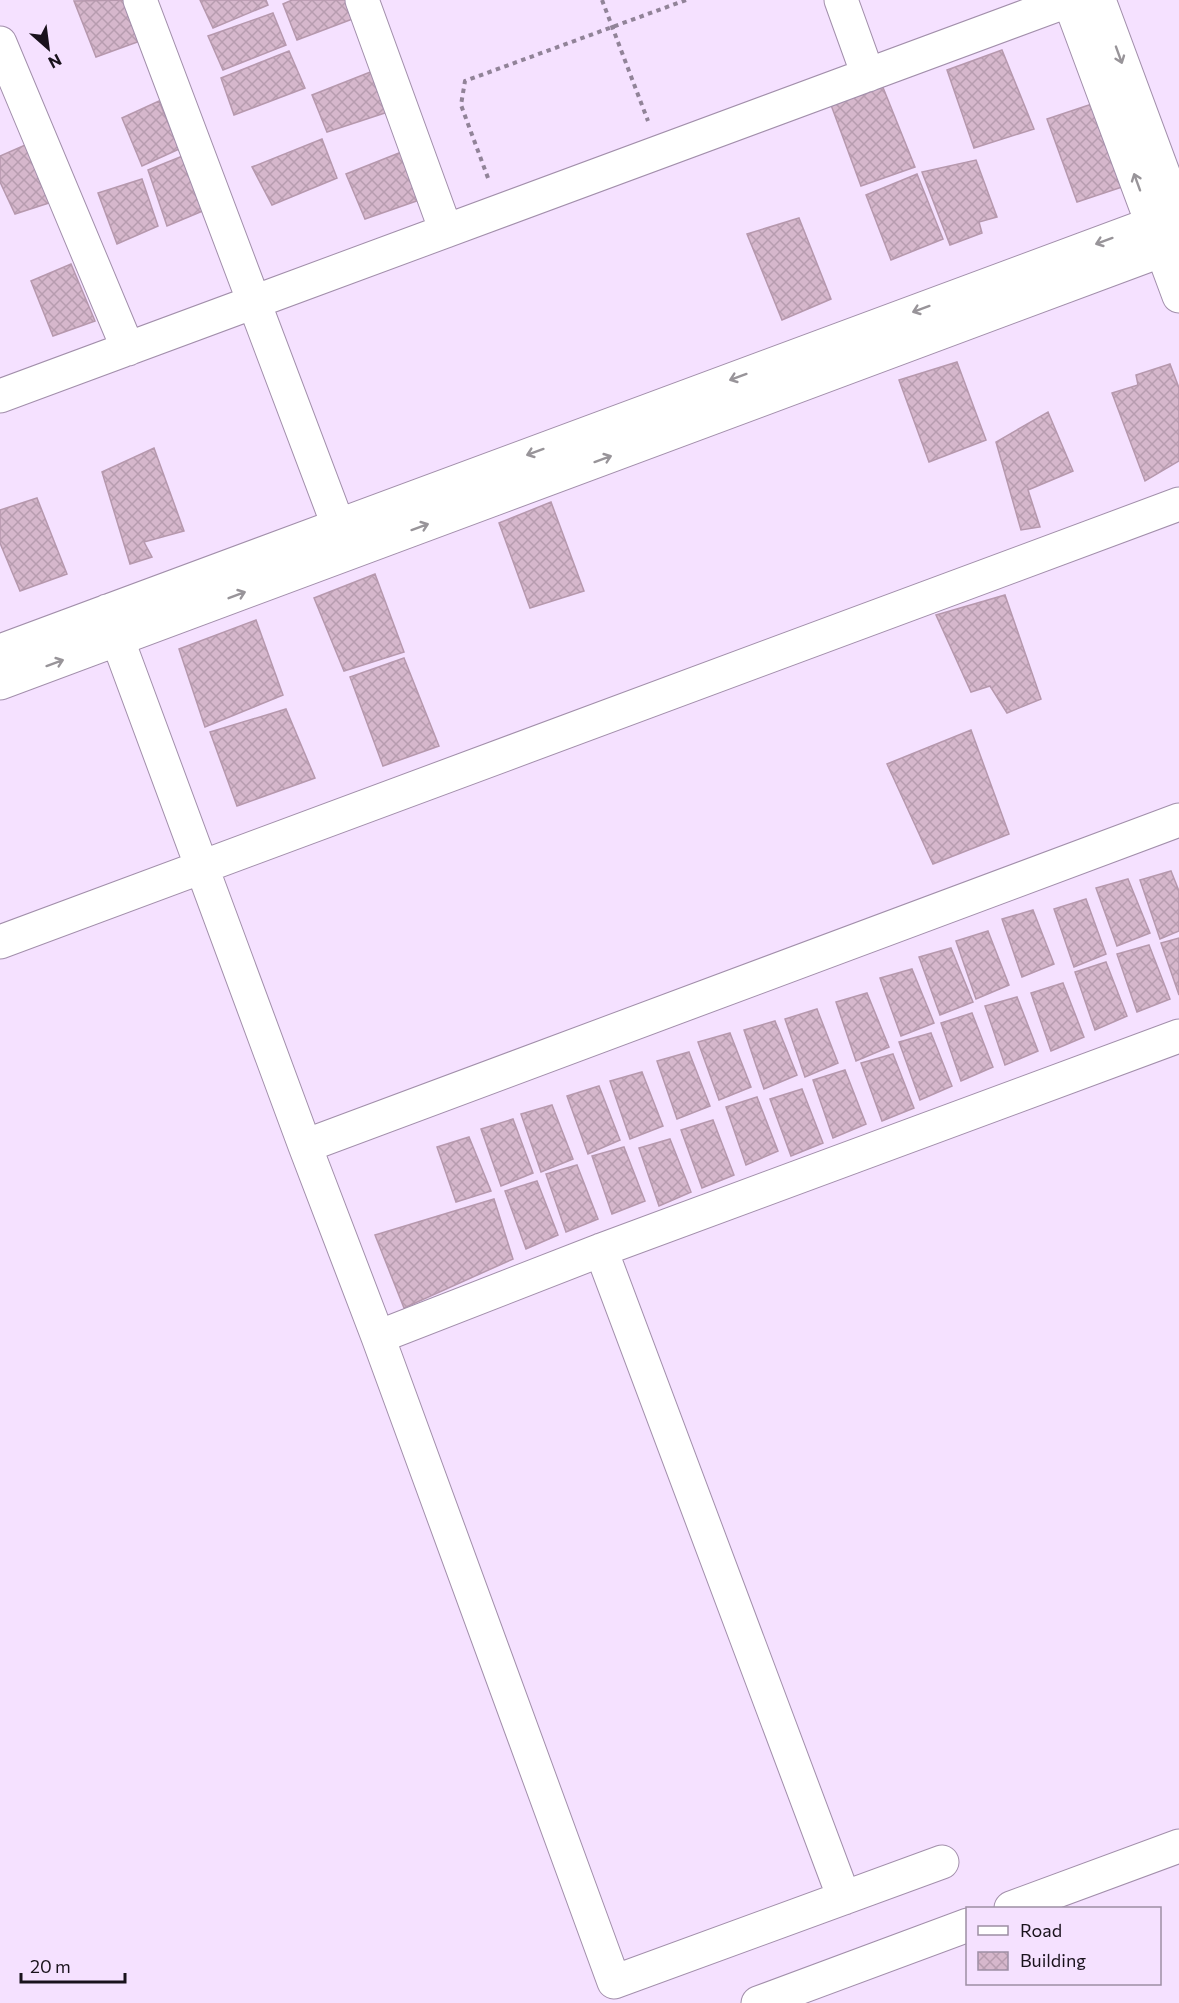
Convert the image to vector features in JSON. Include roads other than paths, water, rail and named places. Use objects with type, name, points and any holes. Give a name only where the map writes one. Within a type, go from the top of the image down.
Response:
[{"type":"street","points":[[140,0],[343,539]]},
{"type":"street","points":[[362,0],[446,231]]},
{"type":"street","points":[[841,0],[868,75]]},
{"type":"street","points":[[0,396],[1069,0],[1170,229]]},
{"type":"street","points":[[1099,0],[1170,229],[1179,296]]},
{"type":"street","points":[[0,43],[128,349]]},
{"type":"street","points":[[0,683],[112,626],[1170,229]]},
{"type":"street","points":[[0,942],[1179,504]]},
{"type":"street","points":[[112,626],[378,1337],[614,1982],[942,1862]]},
{"type":"street","points":[[0,651],[112,626]]},
{"type":"street","points":[[305,1146],[1179,820]]},
{"type":"street","points":[[378,1337],[601,1250],[1179,1036]]},
{"type":"street","points":[[601,1250],[844,1898]]},
{"type":"street","points":[[1014,1907],[1179,1846]]},
{"type":"street","points":[[758,2003],[966,1926]]}]
